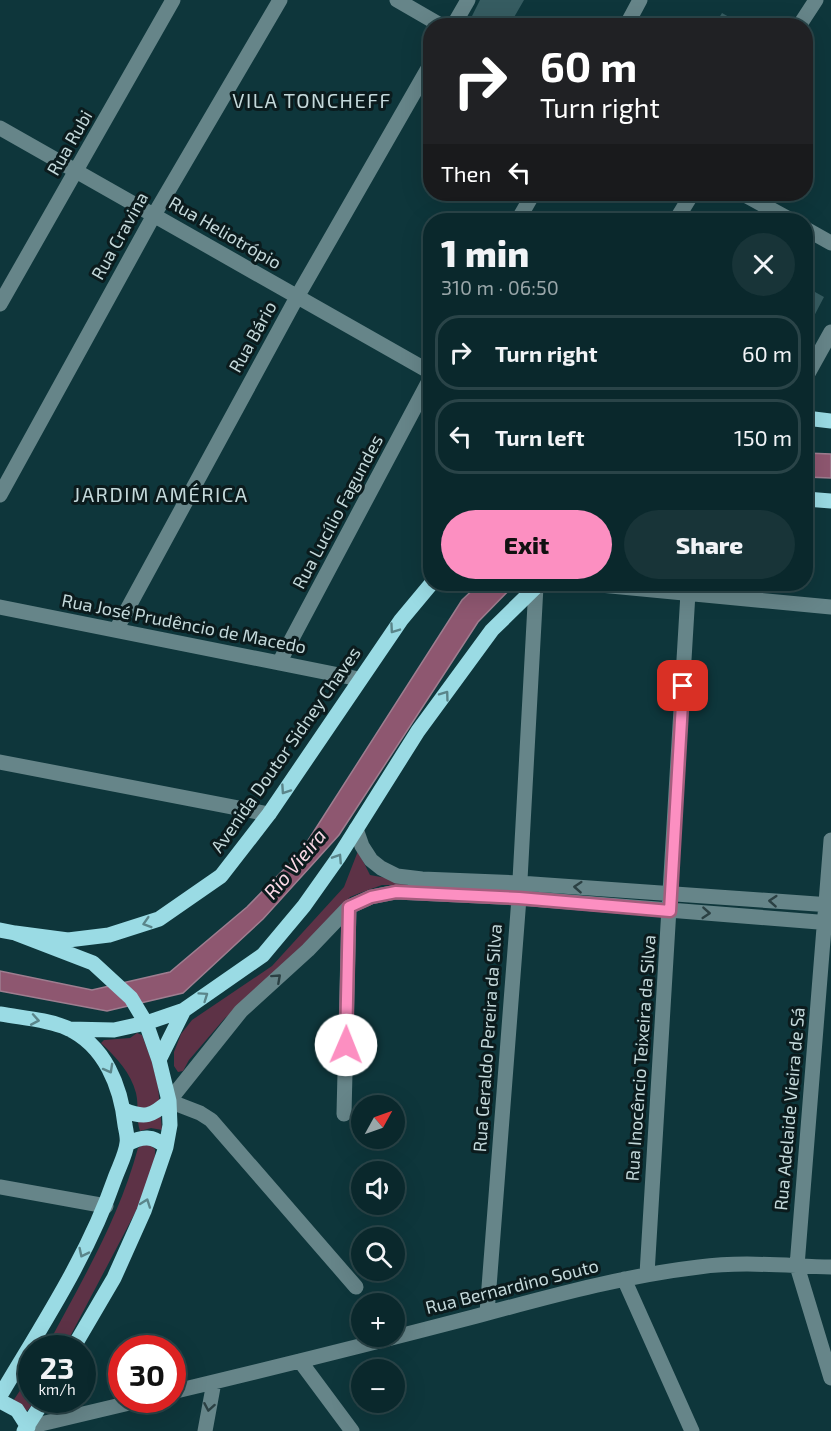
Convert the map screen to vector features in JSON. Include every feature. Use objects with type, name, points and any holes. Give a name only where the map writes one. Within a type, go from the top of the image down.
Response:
[{"type":"main road","points":[[813,419],[831,421]]},
{"type":"main road","points":[[813,500],[831,501]]},
{"type":"main road","name":"Avenida Doutor Sidney Chaves","points":[[7,931],[68,940],[109,935],[159,919],[221,876],[269,814],[359,679],[401,620],[425,591]]},
{"type":"main road","points":[[69,1029],[114,1030],[146,1023],[184,1010],[264,955],[304,906],[418,731],[492,630],[531,591]]},
{"type":"main road","points":[[7,931],[93,963],[131,998],[146,1023],[159,1060],[169,1101],[170,1125],[166,1147],[144,1211],[114,1278],[81,1335]]},
{"type":"main road","points":[[159,1060],[184,1010]]},
{"type":"main road","points":[[0,1014],[52,1023],[69,1029],[88,1042],[101,1055],[113,1075],[124,1110],[127,1144],[106,1206],[73,1273],[0,1396]]},
{"type":"main road","points":[[124,1110],[144,1116],[152,1114],[169,1101]]},
{"type":"main road","points":[[127,1144],[143,1137],[159,1141],[166,1147]]},
{"type":"main road","points":[[0,1401],[17,1410],[26,1429]]},
{"type":"main road","points":[[26,1429],[36,1413]]},
{"type":"street","name":"Rua Rubi","points":[[0,304],[172,0]]},
{"type":"street","name":"Rua Cravina","points":[[0,495],[154,215],[280,0]]},
{"type":"street","points":[[397,0],[428,18]]},
{"type":"street","points":[[458,18],[468,0]]},
{"type":"street","points":[[630,18],[640,0]]},
{"type":"street","points":[[804,18],[816,0]]},
{"type":"street","name":"Rua Bário","points":[[116,630],[297,297],[423,77]]},
{"type":"street","name":"Rua Heliotrópio","points":[[0,128],[423,368]]},
{"type":"street","points":[[756,201],[778,213]]},
{"type":"street","points":[[813,233],[831,243]]},
{"type":"street","points":[[813,364],[831,332]]},
{"type":"street","name":"Rua Lucílio Fagundes","points":[[279,663],[423,392]]},
{"type":"street","name":"Rua Geraldo Pereira da Silva","points":[[487,1313],[519,890],[538,591]]},
{"type":"street","points":[[666,591],[831,608]]},
{"type":"street","name":"Rua Inocêncio Teixeira da Silva","points":[[647,1274],[688,593]]},
{"type":"street","name":"Rua José Prudêncio de Macedo","points":[[0,607],[359,679]]},
{"type":"street","points":[[0,762],[269,814]]},
{"type":"street","points":[[356,829],[362,846],[371,860],[398,876],[670,911],[828,922]]},
{"type":"street","name":"Rua Adelaide Vieira de Sá","points":[[831,840],[828,922],[797,1266],[831,1378]]},
{"type":"street","points":[[356,1287],[211,1120],[200,1113],[169,1101],[240,1011],[308,950],[349,907],[371,897],[396,892],[519,890],[671,894],[828,905]]},
{"type":"street","points":[[344,1114],[349,907]]},
{"type":"street","points":[[0,1187],[106,1206]]},
{"type":"street","name":"Rua Bernardino Souto","points":[[186,1389],[585,1286],[647,1274],[701,1266],[752,1263],[831,1267]]},
{"type":"street","points":[[624,1279],[692,1431]]},
{"type":"street","points":[[300,1361],[352,1431]]},
{"type":"street","points":[[205,1431],[214,1382]]},
{"type":"street","points":[[26,1429],[108,1408]]},
{"type":"shaded area","points":[[358,851],[370,875],[408,882],[407,885],[382,885],[350,897],[250,998],[225,1018],[189,1060],[183,1071],[178,1072],[174,1066],[174,1052],[181,1034],[192,1020],[272,966],[344,887]]},
{"type":"shaded area","points":[[137,1033],[142,1035],[152,1062],[158,1086],[162,1130],[151,1128],[140,1131],[137,1098],[131,1079],[101,1043],[104,1040],[130,1038]]},
{"type":"shaded area","points":[[150,1145],[155,1149],[155,1157],[136,1211],[71,1335],[53,1335],[110,1226],[138,1148]]},
{"type":"shaded area","points":[[18,1394],[18,1405],[13,1401]]},
{"type":"water","points":[[813,453],[831,454],[831,478],[813,477]]},
{"type":"water","name":"Rio Vieira","points":[[472,591],[508,591],[478,622],[339,835],[263,919],[183,993],[107,1011],[0,991],[0,971],[92,990],[170,972],[247,907],[300,853],[462,600]]},
{"type":"building","points":[[480,0],[524,0],[514,18],[471,18]]},
{"type":"building","points":[[722,13],[731,18],[719,18]]},
{"type":"building","points":[[813,291],[824,297],[813,318]]},
{"type":"district","name":"VILA TONCHEFF","points":[[312,101]]},
{"type":"district","name":"JARDIM AMÉRICA","points":[[161,495]]},
{"type":"route","points":[[346,1045],[349,907],[371,897],[396,892],[519,898],[670,911],[683,686]]}]
